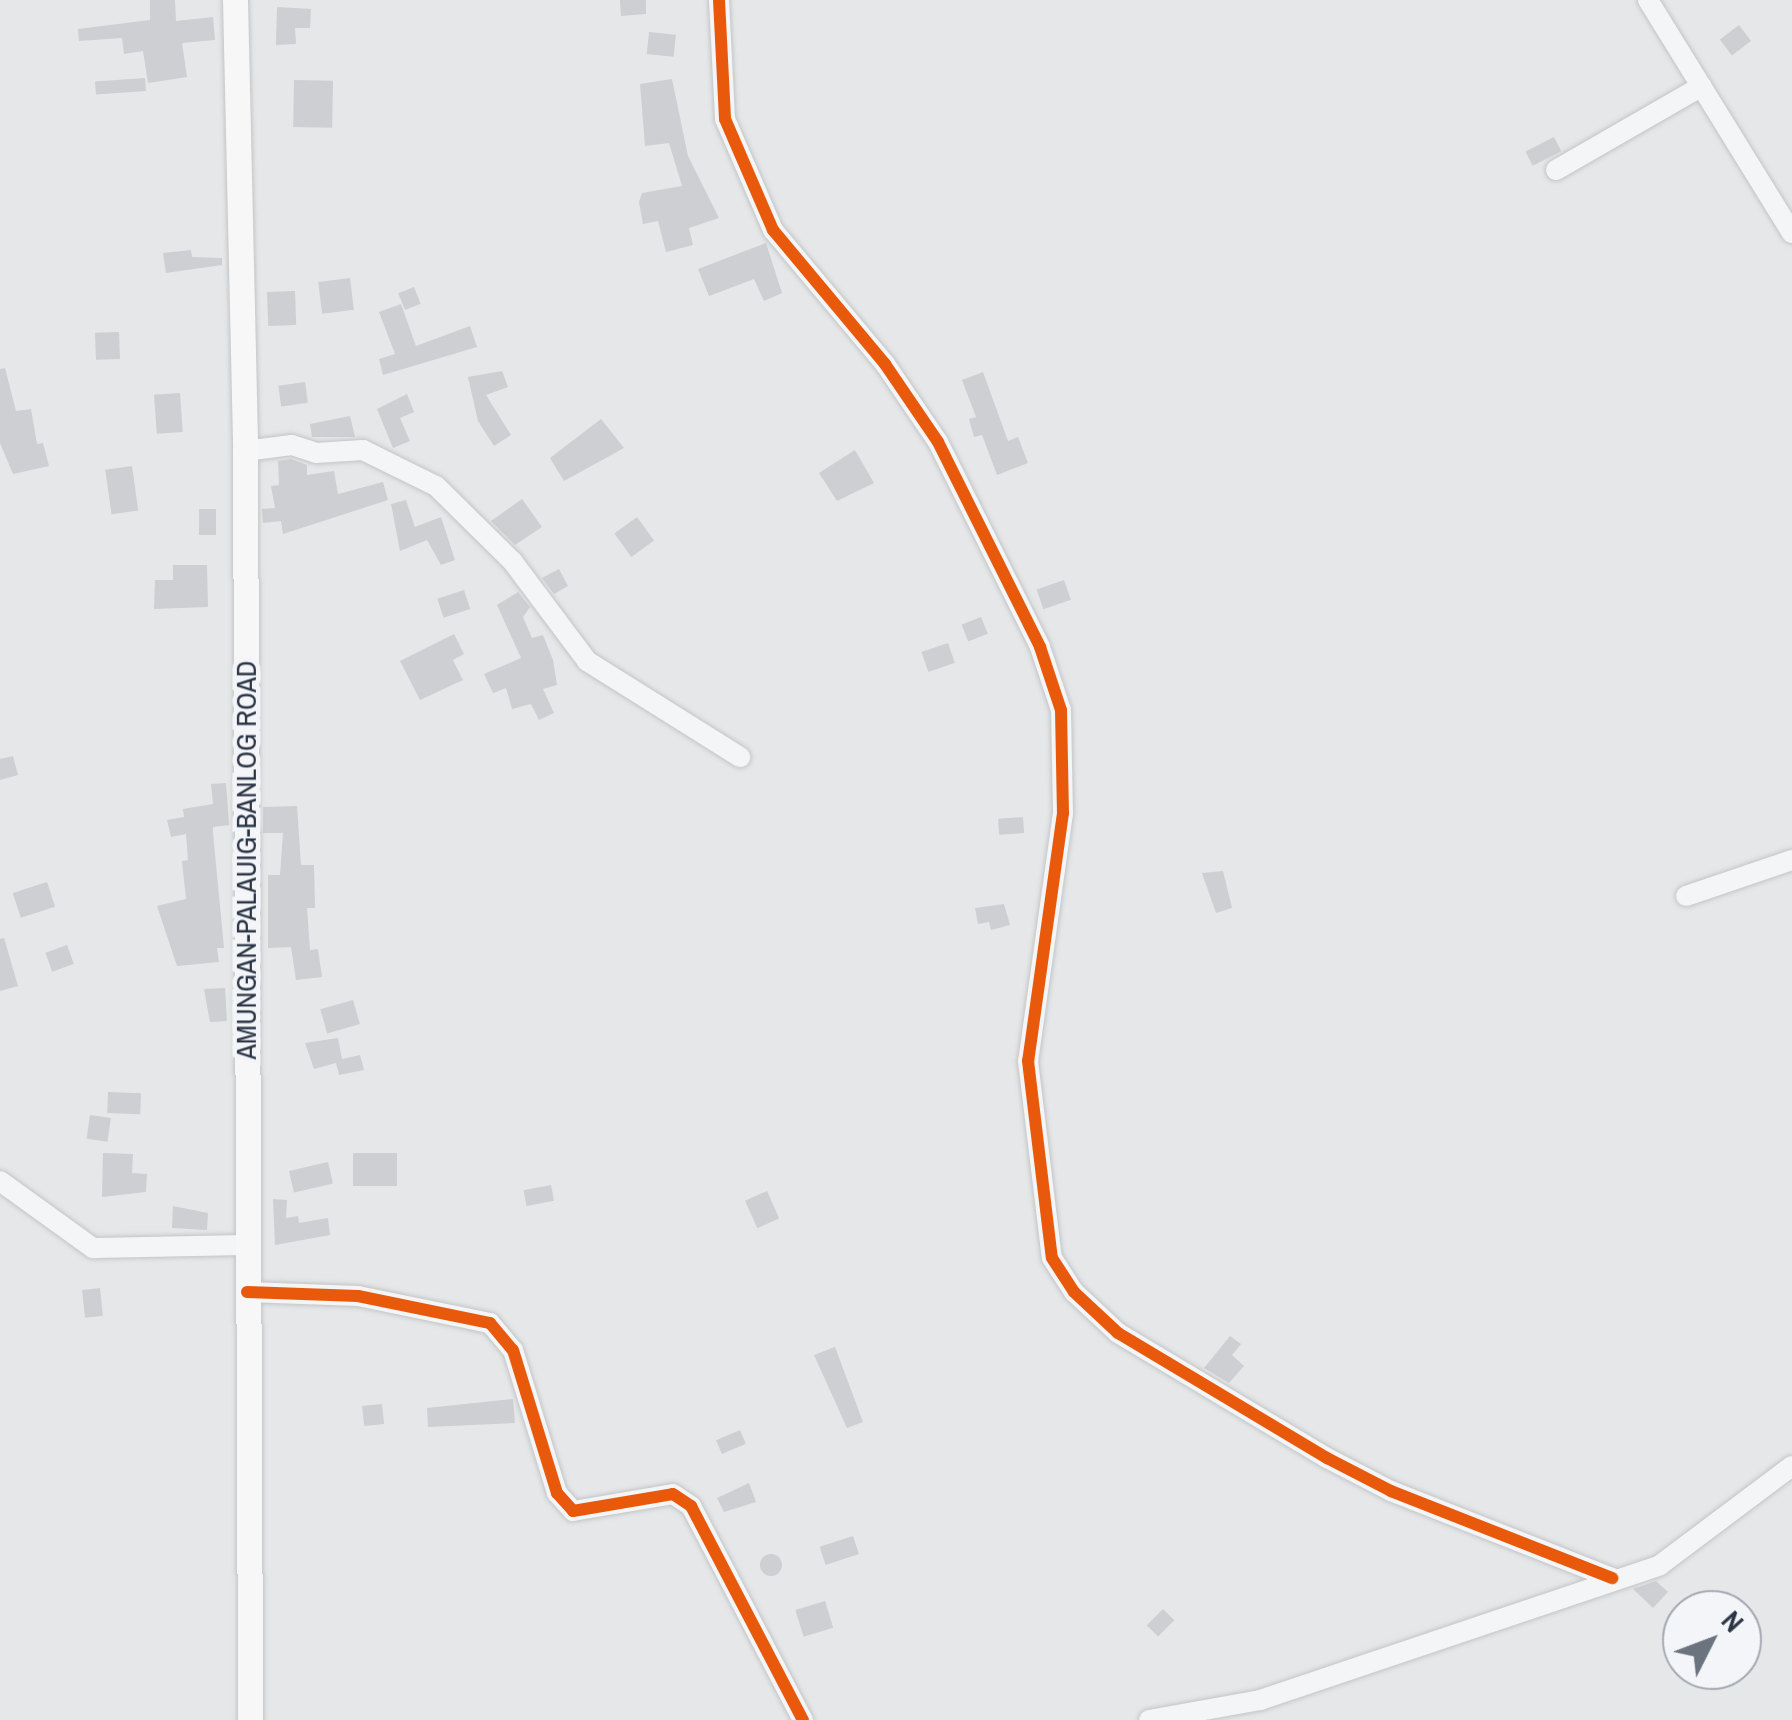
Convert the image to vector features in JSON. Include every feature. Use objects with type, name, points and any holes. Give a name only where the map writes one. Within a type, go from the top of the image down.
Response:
[{"type":"main road","name":"AMUNGAN-PALAUIG-BANLOG ROAD","points":[[235,0],[245,451],[250,1720]]},
{"type":"street","points":[[718,0],[725,119],[773,230],[885,364],[938,442],[1040,647],[1061,710],[1063,813],[1028,1061],[1052,1258],[1074,1292],[1118,1333],[1327,1458],[1391,1491],[1612,1578]]},
{"type":"street","points":[[1648,0],[1792,233]]},
{"type":"street","points":[[1556,170],[1702,86]]},
{"type":"street","points":[[245,451],[363,450],[436,486],[513,562],[586,661],[740,758]]},
{"type":"street","points":[[1686,896],[1792,860]]},
{"type":"street","points":[[0,1181],[93,1248],[246,1245]]},
{"type":"street","points":[[247,1292],[358,1296],[490,1323],[513,1350],[558,1494],[572,1511],[674,1494],[691,1506],[803,1720]]},
{"type":"street","points":[[1149,1720],[1260,1700],[1612,1578],[1660,1566],[1792,1466]]},
{"type":"building","points":[[150,0],[175,0],[176,21],[213,17],[215,40],[182,43],[187,77],[148,83],[143,51],[124,54],[122,38],[79,41],[78,29],[150,20]]},
{"type":"building","points":[[620,0],[646,0],[646,14],[621,16]]},
{"type":"building","points":[[277,7],[311,9],[310,28],[295,28],[296,44],[276,45]]},
{"type":"building","points":[[1739,25],[1751,41],[1732,55],[1720,39]]},
{"type":"building","points":[[649,32],[676,35],[674,57],[647,54]]},
{"type":"building","points":[[145,78],[146,91],[96,94],[95,81]]},
{"type":"building","points":[[672,79],[688,156],[719,218],[689,228],[693,245],[666,252],[658,221],[643,224],[639,202],[642,193],[682,186],[669,143],[645,146],[640,84]]},
{"type":"building","points":[[294,80],[333,81],[332,128],[293,127]]},
{"type":"building","points":[[1554,137],[1561,151],[1533,166],[1525,152]]},
{"type":"building","points":[[766,243],[782,293],[764,301],[754,279],[709,296],[698,269]]},
{"type":"building","points":[[191,250],[192,257],[222,258],[222,265],[166,273],[163,253]]},
{"type":"building","points":[[350,278],[354,310],[322,314],[318,282]]},
{"type":"building","points":[[414,287],[421,304],[405,310],[398,293]]},
{"type":"building","points":[[295,291],[296,325],[268,326],[267,292]]},
{"type":"building","points":[[401,304],[416,346],[470,326],[477,347],[383,375],[379,359],[395,354],[379,312]]},
{"type":"building","points":[[119,332],[120,359],[96,360],[95,333]]},
{"type":"building","points":[[5,368],[16,411],[31,409],[37,444],[43,443],[49,466],[13,474],[0,443],[0,369]]},
{"type":"building","points":[[502,371],[508,387],[486,395],[511,435],[494,446],[478,421],[468,377]]},
{"type":"building","points":[[983,372],[1008,441],[1018,437],[1028,463],[997,475],[982,435],[974,437],[969,419],[976,417],[962,380]]},
{"type":"building","points":[[305,382],[308,403],[281,407],[278,386]]},
{"type":"building","points":[[180,393],[183,432],[157,434],[154,395]]},
{"type":"building","points":[[407,394],[414,412],[400,418],[410,441],[393,448],[377,409]]},
{"type":"building","points":[[350,416],[355,437],[312,437],[310,424]]},
{"type":"building","points":[[601,419],[624,448],[564,481],[550,458]]},
{"type":"building","points":[[855,450],[874,483],[837,501],[819,473]]},
{"type":"building","points":[[291,459],[307,465],[307,475],[334,471],[338,494],[383,482],[388,500],[283,534],[281,521],[263,523],[262,509],[275,508],[271,486],[279,485],[278,461]]},
{"type":"building","points":[[132,466],[138,511],[112,514],[105,470]]},
{"type":"building","points":[[522,499],[542,527],[515,545],[491,521]]},
{"type":"building","points":[[406,500],[415,527],[441,517],[455,560],[441,565],[427,540],[400,551],[391,504]]},
{"type":"building","points":[[199,509],[216,509],[216,535],[199,535]]},
{"type":"building","points":[[637,517],[654,540],[631,557],[614,533]]},
{"type":"building","points":[[173,565],[207,565],[208,607],[154,609],[155,580],[173,580]]},
{"type":"building","points":[[559,569],[568,586],[554,594],[542,578]]},
{"type":"building","points":[[1064,580],[1071,600],[1043,609],[1037,589]]},
{"type":"building","points":[[464,590],[470,609],[444,618],[437,599]]},
{"type":"building","points":[[518,592],[530,607],[523,617],[532,638],[543,635],[553,660],[557,685],[543,689],[554,713],[539,720],[531,704],[512,709],[506,688],[493,693],[484,674],[521,658],[497,605]]},
{"type":"building","points":[[981,617],[988,634],[968,642],[962,625]]},
{"type":"building","points":[[454,634],[464,654],[453,660],[463,680],[420,700],[400,661]]},
{"type":"building","points":[[948,643],[955,663],[928,672],[922,652]]},
{"type":"building","points":[[13,756],[18,775],[0,780],[0,759]]},
{"type":"building","points":[[226,783],[229,825],[213,827],[224,948],[217,948],[219,962],[177,966],[157,906],[186,899],[182,861],[188,860],[186,834],[171,837],[167,820],[184,817],[183,809],[213,804],[211,784]]},
{"type":"building","points":[[297,806],[301,865],[314,865],[315,908],[307,908],[310,950],[318,949],[322,977],[296,980],[291,947],[268,948],[268,875],[280,875],[283,833],[263,833],[263,807]]},
{"type":"building","points":[[1023,817],[1024,833],[999,835],[998,819]]},
{"type":"building","points":[[1223,871],[1232,908],[1216,913],[1202,873]]},
{"type":"building","points":[[47,882],[55,907],[21,918],[13,893]]},
{"type":"building","points":[[1004,904],[1010,925],[991,930],[989,922],[978,924],[975,908]]},
{"type":"building","points":[[4,938],[18,986],[0,991],[0,939]]},
{"type":"building","points":[[67,945],[74,964],[52,972],[45,953]]},
{"type":"building","points":[[225,988],[227,1021],[210,1022],[204,989]]},
{"type":"building","points":[[353,1000],[360,1024],[327,1033],[320,1009]]},
{"type":"building","points":[[338,1038],[342,1059],[360,1055],[364,1070],[339,1075],[336,1063],[314,1069],[305,1043]]},
{"type":"building","points":[[108,1092],[141,1093],[140,1114],[107,1113]]},
{"type":"building","points":[[90,1115],[111,1118],[107,1142],[87,1139]]},
{"type":"building","points":[[103,1153],[133,1154],[132,1173],[147,1174],[146,1192],[102,1197]]},
{"type":"building","points":[[353,1153],[397,1153],[397,1186],[353,1186]]},
{"type":"building","points":[[328,1162],[333,1183],[294,1192],[289,1171]]},
{"type":"building","points":[[551,1185],[554,1201],[527,1206],[524,1190]]},
{"type":"building","points":[[767,1191],[779,1218],[757,1228],[745,1201]]},
{"type":"building","points":[[273,1199],[287,1200],[286,1218],[298,1216],[299,1223],[328,1218],[330,1235],[275,1245]]},
{"type":"building","points":[[173,1206],[208,1213],[207,1230],[172,1228]]},
{"type":"building","points":[[100,1288],[103,1316],[85,1318],[82,1290]]},
{"type":"building","points":[[1230,1336],[1241,1344],[1232,1355],[1244,1366],[1229,1383],[1204,1368]]},
{"type":"building","points":[[835,1347],[863,1422],[847,1428],[814,1355]]},
{"type":"building","points":[[513,1399],[515,1423],[428,1427],[427,1408]]},
{"type":"building","points":[[382,1404],[384,1424],[364,1426],[362,1406]]},
{"type":"building","points":[[740,1430],[746,1444],[722,1454],[716,1440]]},
{"type":"building","points":[[749,1483],[756,1502],[724,1512],[717,1498]]},
{"type":"building","points":[[853,1536],[859,1554],[826,1565],[820,1547]]},
{"type":"building","points":[[771,1554],[779,1557],[779,1573],[771,1576],[763,1573],[760,1565],[763,1557]]},
{"type":"building","points":[[1656,1581],[1666,1590],[1662,1590],[1662,1598],[1653,1608],[1633,1589]]},
{"type":"building","points":[[825,1601],[833,1628],[804,1637],[795,1610]]},
{"type":"building","points":[[1163,1609],[1174,1620],[1158,1637],[1147,1625]]},
{"type":"cycle path","points":[[719,0],[725,119],[773,230],[885,364],[938,442],[1040,647],[1061,710],[1063,813],[1028,1061],[1052,1258],[1074,1292],[1118,1333],[1327,1458],[1391,1491],[1612,1578]]},
{"type":"cycle path","points":[[247,1292],[358,1296],[490,1323],[513,1350],[557,1493],[573,1511],[673,1494],[691,1506],[803,1720]]}]
